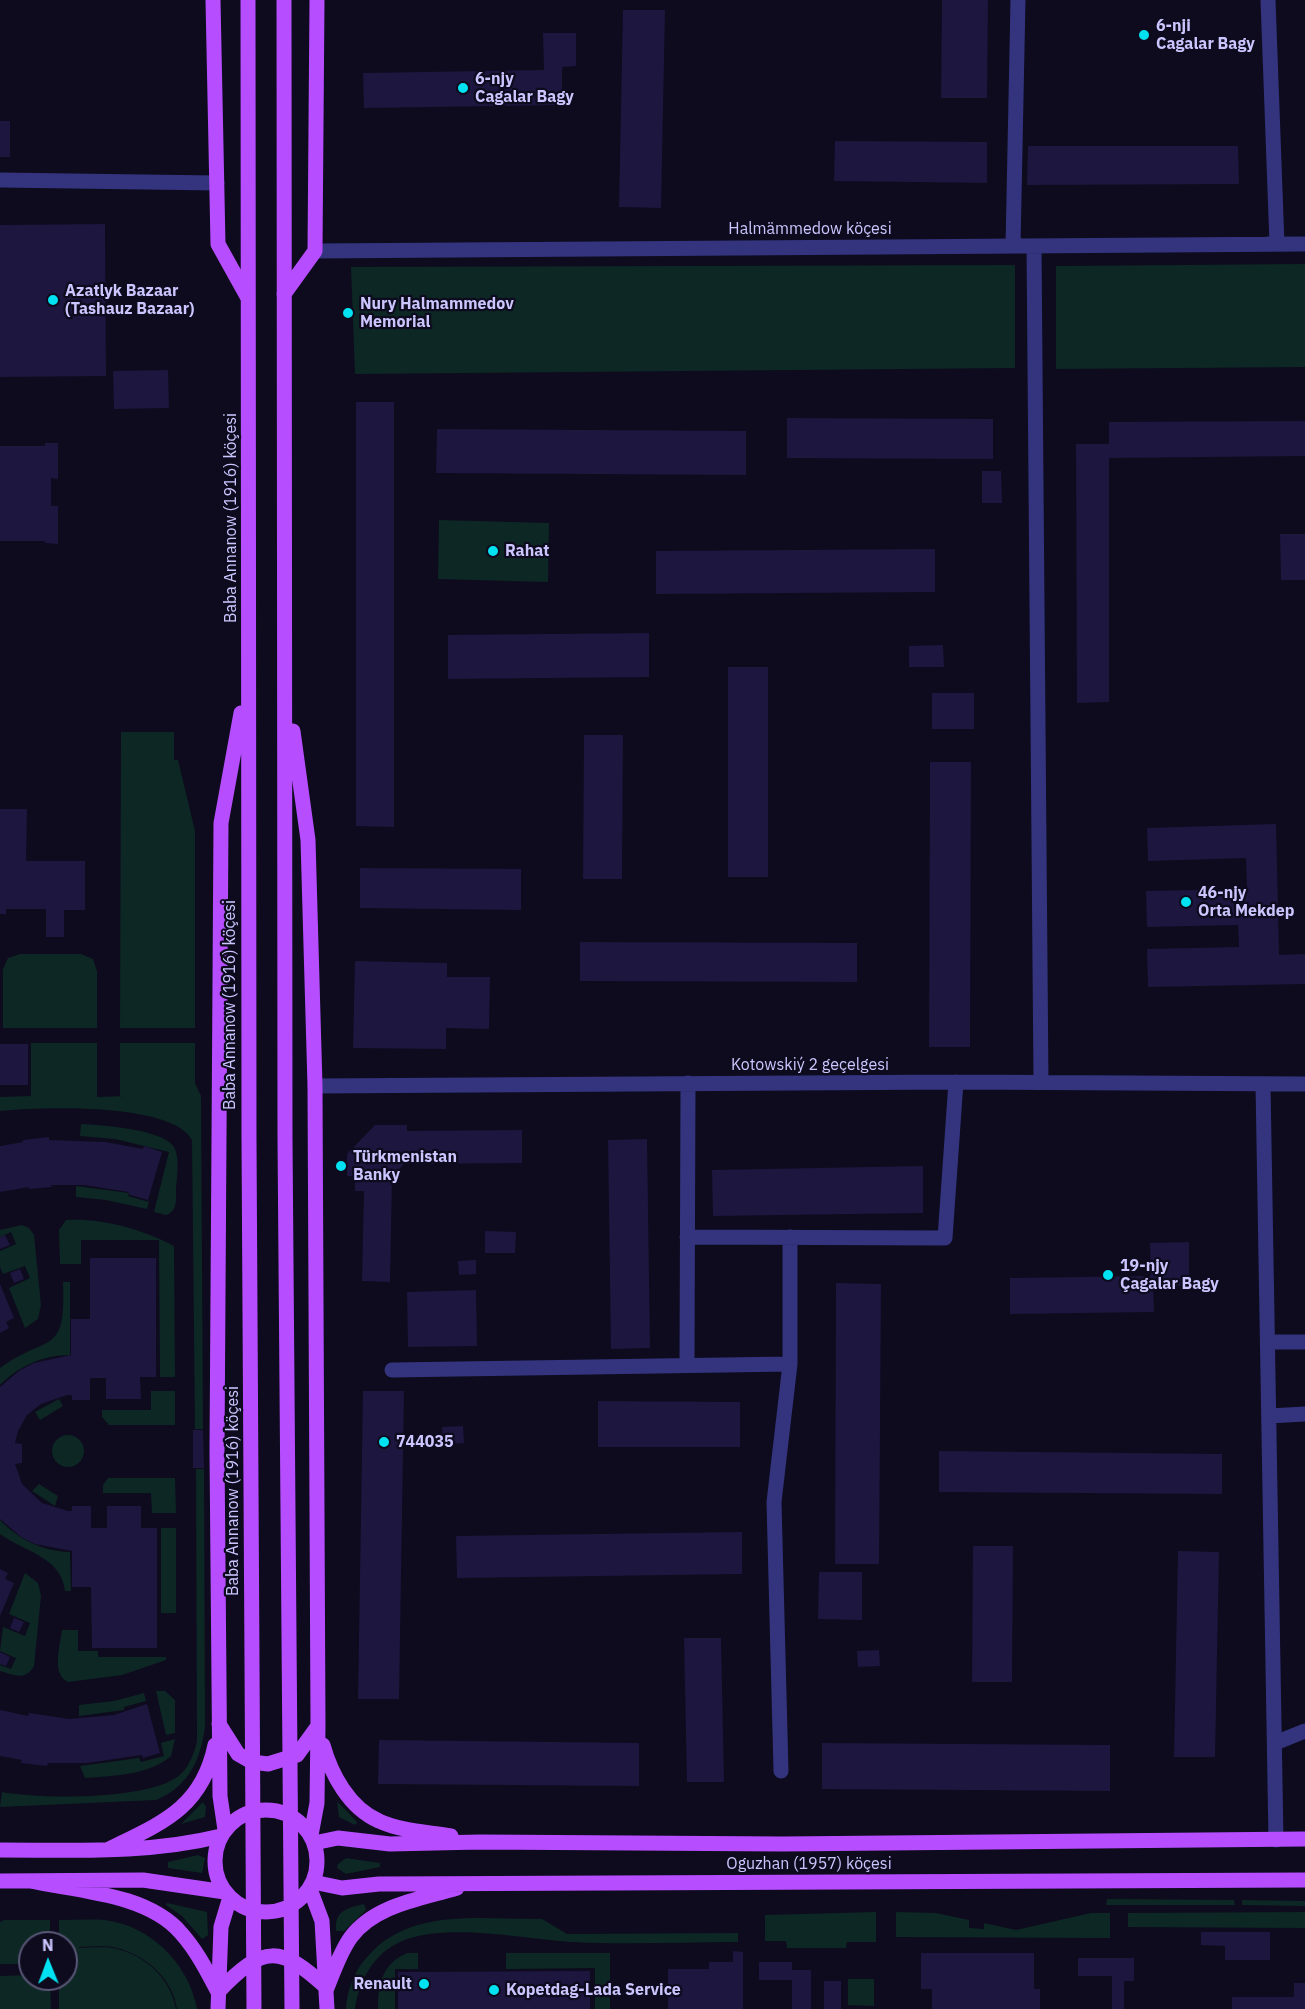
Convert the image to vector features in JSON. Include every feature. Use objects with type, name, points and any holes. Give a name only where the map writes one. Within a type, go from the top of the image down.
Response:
[{"type":"main road","points":[[213,0],[218,244],[249,301]]},
{"type":"main road","name":"Baba Annanow (1916) köçesi","points":[[248,0],[249,1139],[255,2009]]},
{"type":"main road","points":[[284,0],[285,1138],[292,2009]]},
{"type":"main road","points":[[284,294],[315,251],[317,0]]},
{"type":"main road","points":[[285,675],[308,840],[315,1086],[318,1726],[317,1803],[312,1839],[317,1863],[312,1886],[322,1921],[327,2009]]},
{"type":"main road","points":[[248,678],[220,823],[217,1427],[220,1796],[223,1833],[216,1850],[215,1864],[218,1879],[227,1895],[242,1906],[256,1911],[272,1912],[287,1908],[300,1900],[312,1886]]},
{"type":"main road","points":[[219,1724],[238,1754],[252,1762],[268,1764],[297,1755],[318,1726]]},
{"type":"main road","points":[[106,1850],[163,1822],[193,1798],[212,1756],[219,1724]]},
{"type":"main road","points":[[318,1726],[329,1768],[342,1789],[377,1821],[480,1842]]},
{"type":"main road","points":[[0,1851],[140,1850],[184,1845],[223,1833],[245,1815],[269,1810],[285,1813],[300,1822],[312,1839]]},
{"type":"main road","name":"Oguzhan (1957) köçesi","points":[[312,1839],[338,1838],[390,1844],[480,1842],[795,1844],[1305,1839]]},
{"type":"main road","points":[[0,1881],[143,1880],[227,1895]]},
{"type":"main road","name":"Oguzhan (1957) köçesi","points":[[312,1886],[342,1888],[378,1884],[474,1883],[1305,1880]]},
{"type":"main road","points":[[30,1881],[135,1902],[157,1914],[180,1931],[199,1957],[218,1992]]},
{"type":"main road","points":[[327,1988],[340,1956],[352,1936],[369,1921],[394,1906],[474,1883]]},
{"type":"main road","points":[[218,2009],[222,1927],[227,1895]]},
{"type":"main road","points":[[218,1992],[238,1970],[265,1956],[288,1956],[327,1988]]},
{"type":"street","points":[[1018,0],[1013,246],[1278,244],[1268,0]]},
{"type":"street","points":[[0,180],[217,183]]},
{"type":"street","name":"Halmämmedow köçesi","points":[[315,251],[1305,244]]},
{"type":"street","points":[[1034,246],[1041,1082]]},
{"type":"street","points":[[687,1237],[945,1238],[956,1082]]},
{"type":"street","name":"Kotowskiý 2 geçelgesi","points":[[315,1086],[956,1082],[1305,1084]]},
{"type":"street","points":[[687,1363],[688,1083]]},
{"type":"street","points":[[1263,1084],[1276,1839]]},
{"type":"street","points":[[781,1771],[782,1711],[774,1502],[790,1364],[790,1237]]},
{"type":"street","points":[[1268,1341],[1305,1342]]},
{"type":"street","points":[[392,1370],[687,1363],[790,1364]]},
{"type":"street","points":[[1269,1416],[1305,1414]]},
{"type":"street","points":[[1275,1743],[1305,1731]]},
{"type":"green space","points":[[1305,264],[1305,367],[1056,369],[1056,266]]},
{"type":"green space","points":[[1015,265],[1015,368],[355,374],[351,267]]},
{"type":"green space","name":"Rahat","points":[[439,520],[549,523],[548,582],[438,579]]},
{"type":"green space","points":[[121,732],[174,732],[174,760],[178,760],[195,831],[195,1028],[120,1028]]},
{"type":"green space","points":[[20,954],[81,954],[93,959],[97,971],[97,1028],[3,1028],[3,969],[8,958]]},
{"type":"green space","points":[[31,1043],[97,1043],[97,1097],[125,1096],[120,1096],[120,1043],[195,1043],[195,1083],[201,1096],[203,1429],[195,1429],[192,1140],[180,1128],[159,1119],[133,1113],[73,1108],[0,1111],[0,1097],[31,1096]]},
{"type":"green space","points":[[81,1124],[131,1129],[168,1141],[176,1151],[178,1161],[176,1200],[173,1211],[166,1215],[154,1212],[169,1152],[115,1139],[80,1136]]},
{"type":"green space","points":[[76,1186],[129,1193],[128,1196],[149,1202],[147,1209],[106,1200],[76,1197]]},
{"type":"green space","points":[[66,1220],[94,1221],[122,1226],[148,1234],[174,1246],[175,1377],[160,1377],[159,1240],[81,1240],[81,1264],[60,1264],[59,1230]]},
{"type":"green space","points":[[22,1225],[29,1228],[34,1235],[41,1305],[38,1319],[25,1328],[9,1288],[30,1278],[25,1266],[3,1274],[0,1267],[0,1251],[16,1244],[11,1232],[0,1237],[0,1230]]},
{"type":"green space","points":[[63,1282],[70,1282],[70,1355],[41,1359],[15,1372],[0,1385],[0,1368],[51,1340],[57,1333],[63,1306]]},
{"type":"green space","points":[[151,1391],[175,1391],[175,1425],[109,1425],[102,1417],[102,1410],[151,1410]]},
{"type":"green space","points":[[59,1399],[63,1406],[40,1420],[35,1412]]},
{"type":"green space","points":[[68,1435],[79,1440],[84,1451],[79,1462],[68,1467],[57,1462],[52,1451],[57,1440]]},
{"type":"green space","points":[[196,1469],[204,1469],[205,1726],[200,1750],[191,1771],[177,1788],[156,1800],[0,1807],[2,1792],[42,1796],[94,1796],[146,1789],[167,1783],[181,1774],[189,1763],[197,1741]]},
{"type":"green space","points":[[108,1478],[175,1478],[176,1513],[152,1513],[151,1493],[103,1493],[103,1485]]},
{"type":"green space","points":[[39,1484],[58,1496],[55,1506],[32,1491]]},
{"type":"green space","points":[[0,1520],[23,1539],[41,1547],[70,1552],[71,1591],[65,1591],[57,1570],[49,1563],[0,1534]]},
{"type":"green space","points":[[161,1528],[176,1528],[176,1613],[161,1613]]},
{"type":"green space","points":[[25,1573],[38,1583],[41,1596],[34,1666],[27,1674],[19,1676],[0,1671],[0,1665],[11,1669],[16,1658],[0,1651],[3,1627],[25,1636],[30,1623],[9,1614]]},
{"type":"green space","points":[[62,1630],[78,1630],[78,1651],[98,1651],[98,1657],[166,1657],[166,1660],[122,1675],[68,1682],[63,1678],[58,1666]]},
{"type":"green space","points":[[156,1691],[165,1691],[175,1700],[175,1733],[166,1735]]},
{"type":"green space","points":[[144,1693],[146,1701],[124,1707],[124,1710],[79,1716],[79,1705],[114,1701]]},
{"type":"green space","points":[[175,1739],[171,1756],[142,1771],[85,1778],[80,1766],[139,1758],[141,1762],[164,1756],[161,1743]]},
{"type":"green space","points":[[337,1801],[357,1822],[355,1825],[339,1817]]},
{"type":"green space","points":[[203,1802],[206,1807],[205,1817],[181,1824]]},
{"type":"green space","points":[[198,1855],[205,1858],[202,1873],[168,1868],[168,1862]]},
{"type":"green space","points":[[346,1858],[380,1863],[380,1867],[346,1874],[337,1868],[338,1864]]},
{"type":"green space","points":[[1107,1899],[1234,1900],[1235,1905],[1106,1905]]},
{"type":"green space","points":[[1242,1900],[1305,1901],[1305,1906],[1242,1905]]},
{"type":"green space","points":[[167,1903],[207,1912],[208,1935],[202,1939],[182,1916],[166,1905]]},
{"type":"green space","points":[[364,1904],[366,1910],[344,1931],[336,1931],[339,1915],[347,1909]]},
{"type":"green space","points":[[876,1912],[876,1942],[847,1942],[846,1948],[787,1948],[786,1941],[765,1941],[765,1915]]},
{"type":"green space","points":[[896,1912],[936,1913],[969,1920],[969,1928],[984,1929],[984,1923],[1016,1930],[1091,1913],[1110,1913],[1110,1938],[896,1937]]},
{"type":"green space","points":[[1305,1912],[1305,1928],[1128,1927],[1128,1913]]},
{"type":"green space","points":[[450,1919],[542,1919],[567,1934],[738,1933],[738,1942],[594,1943],[486,1933],[420,1935],[392,1946],[376,1960],[364,1978],[355,2009],[346,2009],[353,1980],[364,1961],[386,1940],[406,1929]]},
{"type":"green space","points":[[4,1920],[50,1920],[50,1931],[18,1931],[18,1964],[0,1964],[0,1922]]},
{"type":"green space","points":[[59,1920],[105,1920],[138,1930],[165,1950],[186,1977],[197,2009],[177,2009],[170,1988],[156,1970],[169,1988],[176,2009],[59,2009],[59,1991],[78,1991],[78,1931],[59,1931]],"holes":[[[103,1946],[128,1951],[148,1962],[156,1970],[128,1952],[112,1948],[79,1947]]]},
{"type":"green space","points":[[407,1953],[418,1953],[418,1969],[395,1969],[395,2009],[378,2009],[383,1976],[392,1963]]},
{"type":"green space","points":[[506,1953],[610,1953],[610,2009],[595,2009],[595,1968],[506,1969]]},
{"type":"green space","points":[[18,1975],[18,1991],[50,1991],[51,2009],[0,2009],[0,1976]]},
{"type":"green space","points":[[848,1979],[874,1979],[874,2006],[848,2005]]},
{"type":"building","points":[[942,0],[988,0],[987,98],[941,98]]},
{"type":"building","points":[[623,10],[665,10],[661,208],[619,207]]},
{"type":"building","points":[[543,33],[576,33],[576,66],[562,67],[562,105],[364,108],[363,73],[544,70]]},
{"type":"building","points":[[0,121],[10,121],[10,157],[0,157]]},
{"type":"building","points":[[835,141],[987,142],[987,183],[834,181]]},
{"type":"building","points":[[1028,146],[1238,146],[1239,184],[1027,185]]},
{"type":"building","name":"Azatlyk Bazaar (Tashauz Bazaar)","points":[[105,224],[106,376],[0,377],[0,225]]},
{"type":"building","points":[[168,370],[169,408],[114,409],[113,371]]},
{"type":"building","points":[[356,402],[394,402],[394,827],[356,826]]},
{"type":"building","points":[[787,418],[993,419],[993,459],[787,458]]},
{"type":"building","points":[[1305,421],[1305,456],[1109,458],[1109,702],[1077,703],[1076,444],[1109,444],[1109,422]]},
{"type":"building","points":[[437,429],[746,431],[746,475],[436,473]]},
{"type":"building","points":[[45,443],[58,443],[58,479],[51,478],[51,506],[58,506],[58,544],[45,543],[45,541],[0,541],[0,446],[45,446]]},
{"type":"building","points":[[982,471],[1001,471],[1002,503],[982,503]]},
{"type":"building","points":[[1280,534],[1305,534],[1305,580],[1281,580]]},
{"type":"building","points":[[935,549],[935,592],[656,594],[656,551]]},
{"type":"building","points":[[649,633],[649,677],[448,679],[448,635]]},
{"type":"building","points":[[943,645],[944,667],[909,667],[909,646]]},
{"type":"building","points":[[728,667],[768,667],[768,877],[728,877]]},
{"type":"building","points":[[932,693],[974,693],[974,729],[932,729]]},
{"type":"building","points":[[584,735],[623,735],[622,879],[583,879]]},
{"type":"building","points":[[930,762],[971,762],[970,1047],[929,1047]]},
{"type":"building","points":[[0,809],[27,809],[26,861],[85,861],[85,910],[64,910],[64,937],[46,937],[46,909],[6,909],[6,914],[0,914]]},
{"type":"building","points":[[1276,824],[1279,955],[1305,954],[1305,984],[1148,987],[1147,949],[1239,947],[1238,925],[1147,927],[1146,891],[1247,889],[1246,858],[1148,861],[1147,828]]},
{"type":"building","points":[[360,868],[521,869],[521,910],[360,908]]},
{"type":"building","points":[[580,942],[857,943],[857,982],[580,981]]},
{"type":"building","points":[[355,961],[447,963],[447,977],[490,977],[489,1029],[446,1028],[446,1049],[353,1048]]},
{"type":"building","points":[[0,1044],[28,1044],[28,1085],[0,1085]]},
{"type":"building","points":[[375,1125],[407,1125],[407,1131],[522,1130],[522,1163],[404,1164],[392,1177],[390,1282],[362,1281],[364,1191],[355,1191],[355,1176],[347,1176],[347,1154]]},
{"type":"building","points":[[49,1137],[49,1140],[105,1142],[143,1149],[144,1146],[162,1152],[148,1200],[130,1195],[128,1192],[84,1185],[51,1185],[52,1187],[29,1189],[29,1187],[0,1192],[0,1146]]},
{"type":"building","points":[[647,1139],[650,1348],[611,1349],[608,1140]]},
{"type":"building","points":[[923,1166],[923,1213],[713,1216],[712,1170]]},
{"type":"building","points":[[485,1231],[516,1232],[515,1253],[485,1253]]},
{"type":"building","points":[[5,1235],[10,1245],[0,1249],[0,1237]]},
{"type":"building","points":[[1189,1242],[1189,1286],[1153,1286],[1154,1312],[1010,1314],[1010,1278],[1151,1276],[1150,1243]]},
{"type":"building","points":[[90,1258],[156,1258],[156,1377],[140,1377],[141,1399],[106,1399],[106,1378],[90,1378],[90,1400],[72,1400],[72,1395],[67,1395],[41,1404],[27,1415],[18,1431],[15,1443],[22,1444],[22,1463],[15,1464],[22,1484],[42,1503],[68,1511],[72,1511],[72,1506],[91,1506],[91,1528],[107,1528],[107,1506],[141,1506],[141,1528],[157,1528],[157,1648],[92,1648],[91,1587],[72,1587],[72,1551],[35,1544],[21,1537],[0,1519],[0,1387],[20,1370],[34,1363],[71,1355],[71,1319],[90,1319]]},
{"type":"building","points":[[476,1260],[476,1274],[459,1275],[458,1261]]},
{"type":"building","points":[[20,1269],[24,1279],[14,1283],[10,1273]]},
{"type":"building","points":[[836,1283],[881,1284],[879,1564],[835,1564]]},
{"type":"building","points":[[0,1284],[14,1318],[6,1322],[9,1328],[0,1333]]},
{"type":"building","points":[[476,1290],[477,1346],[408,1347],[407,1292]]},
{"type":"building","points":[[363,1391],[404,1391],[399,1699],[358,1699]]},
{"type":"building","points":[[598,1401],[740,1402],[740,1447],[598,1447]]},
{"type":"building","points":[[463,1426],[464,1443],[443,1444],[442,1427]]},
{"type":"building","points":[[193,1430],[203,1430],[204,1468],[193,1468]]},
{"type":"building","points":[[939,1451],[1222,1454],[1222,1494],[939,1492]]},
{"type":"building","points":[[742,1532],[742,1574],[457,1578],[456,1536]]},
{"type":"building","points":[[973,1546],[1013,1546],[1012,1682],[972,1682]]},
{"type":"building","points":[[1178,1551],[1219,1552],[1215,1757],[1174,1757]]},
{"type":"building","points":[[0,1569],[8,1573],[5,1579],[14,1583],[0,1616]]},
{"type":"building","points":[[819,1572],[862,1572],[862,1620],[818,1619]]},
{"type":"building","points":[[14,1618],[24,1622],[19,1632],[10,1628]]},
{"type":"building","points":[[684,1638],[721,1638],[724,1782],[687,1782]]},
{"type":"building","points":[[879,1650],[880,1666],[858,1667],[857,1651]]},
{"type":"building","points":[[0,1652],[10,1657],[6,1666],[0,1664]]},
{"type":"building","points":[[147,1704],[160,1753],[143,1758],[142,1755],[87,1763],[48,1763],[47,1766],[21,1763],[22,1760],[0,1756],[0,1710],[28,1716],[29,1713],[69,1719],[114,1715]]},
{"type":"building","points":[[379,1740],[639,1743],[639,1786],[378,1784]]},
{"type":"building","points":[[822,1743],[1110,1745],[1110,1791],[822,1789]]},
{"type":"building","points":[[1201,1932],[1270,1932],[1270,1960],[1225,1960],[1225,1946],[1201,1945]]},
{"type":"building","points":[[733,1951],[743,1952],[743,2009],[668,2009],[668,1969],[709,1969],[709,1962],[733,1962]]},
{"type":"building","points":[[921,1953],[1034,1953],[1034,1989],[1040,1989],[1040,2009],[932,2009],[932,1989],[921,1989]]},
{"type":"building","points":[[1078,1958],[1134,1958],[1134,1981],[1124,1981],[1124,2009],[1112,2009],[1112,1976],[1078,1976]]},
{"type":"building","points":[[759,1962],[792,1962],[792,1970],[811,1970],[811,2009],[792,2009],[792,1980],[759,1980]]},
{"type":"building","name":"Kopetdag-Lada Service","points":[[590,1971],[590,2009],[398,2009],[398,1972]]},
{"type":"building","points":[[824,1981],[841,1981],[841,2009],[824,2009]]},
{"type":"building","points":[[1294,1983],[1305,1983],[1305,2009],[1232,2009],[1232,1997],[1294,1997]]},
{"type":"place","name":"6-nji Cagalar Bagy","points":[[1144,35]]},
{"type":"place","name":"6-njy Cagalar Bagy","points":[[463,88]]},
{"type":"place","name":"Azatlyk Bazaar (Tashauz Bazaar)","points":[[53,300]]},
{"type":"place","name":"Nury Halmammedov Memorial","points":[[348,313]]},
{"type":"place","name":"Rahat","points":[[493,551]]},
{"type":"place","name":"46-njy Orta Mekdep","points":[[1186,902]]},
{"type":"place","name":"Türkmenistan Banky","points":[[341,1166]]},
{"type":"place","name":"19-njy Çagalar Bagy","points":[[1108,1275]]},
{"type":"place","name":"744035","points":[[384,1442]]},
{"type":"place","name":"Renault","points":[[424,1984]]},
{"type":"place","name":"Kopetdag-Lada Service","points":[[494,1990]]}]
